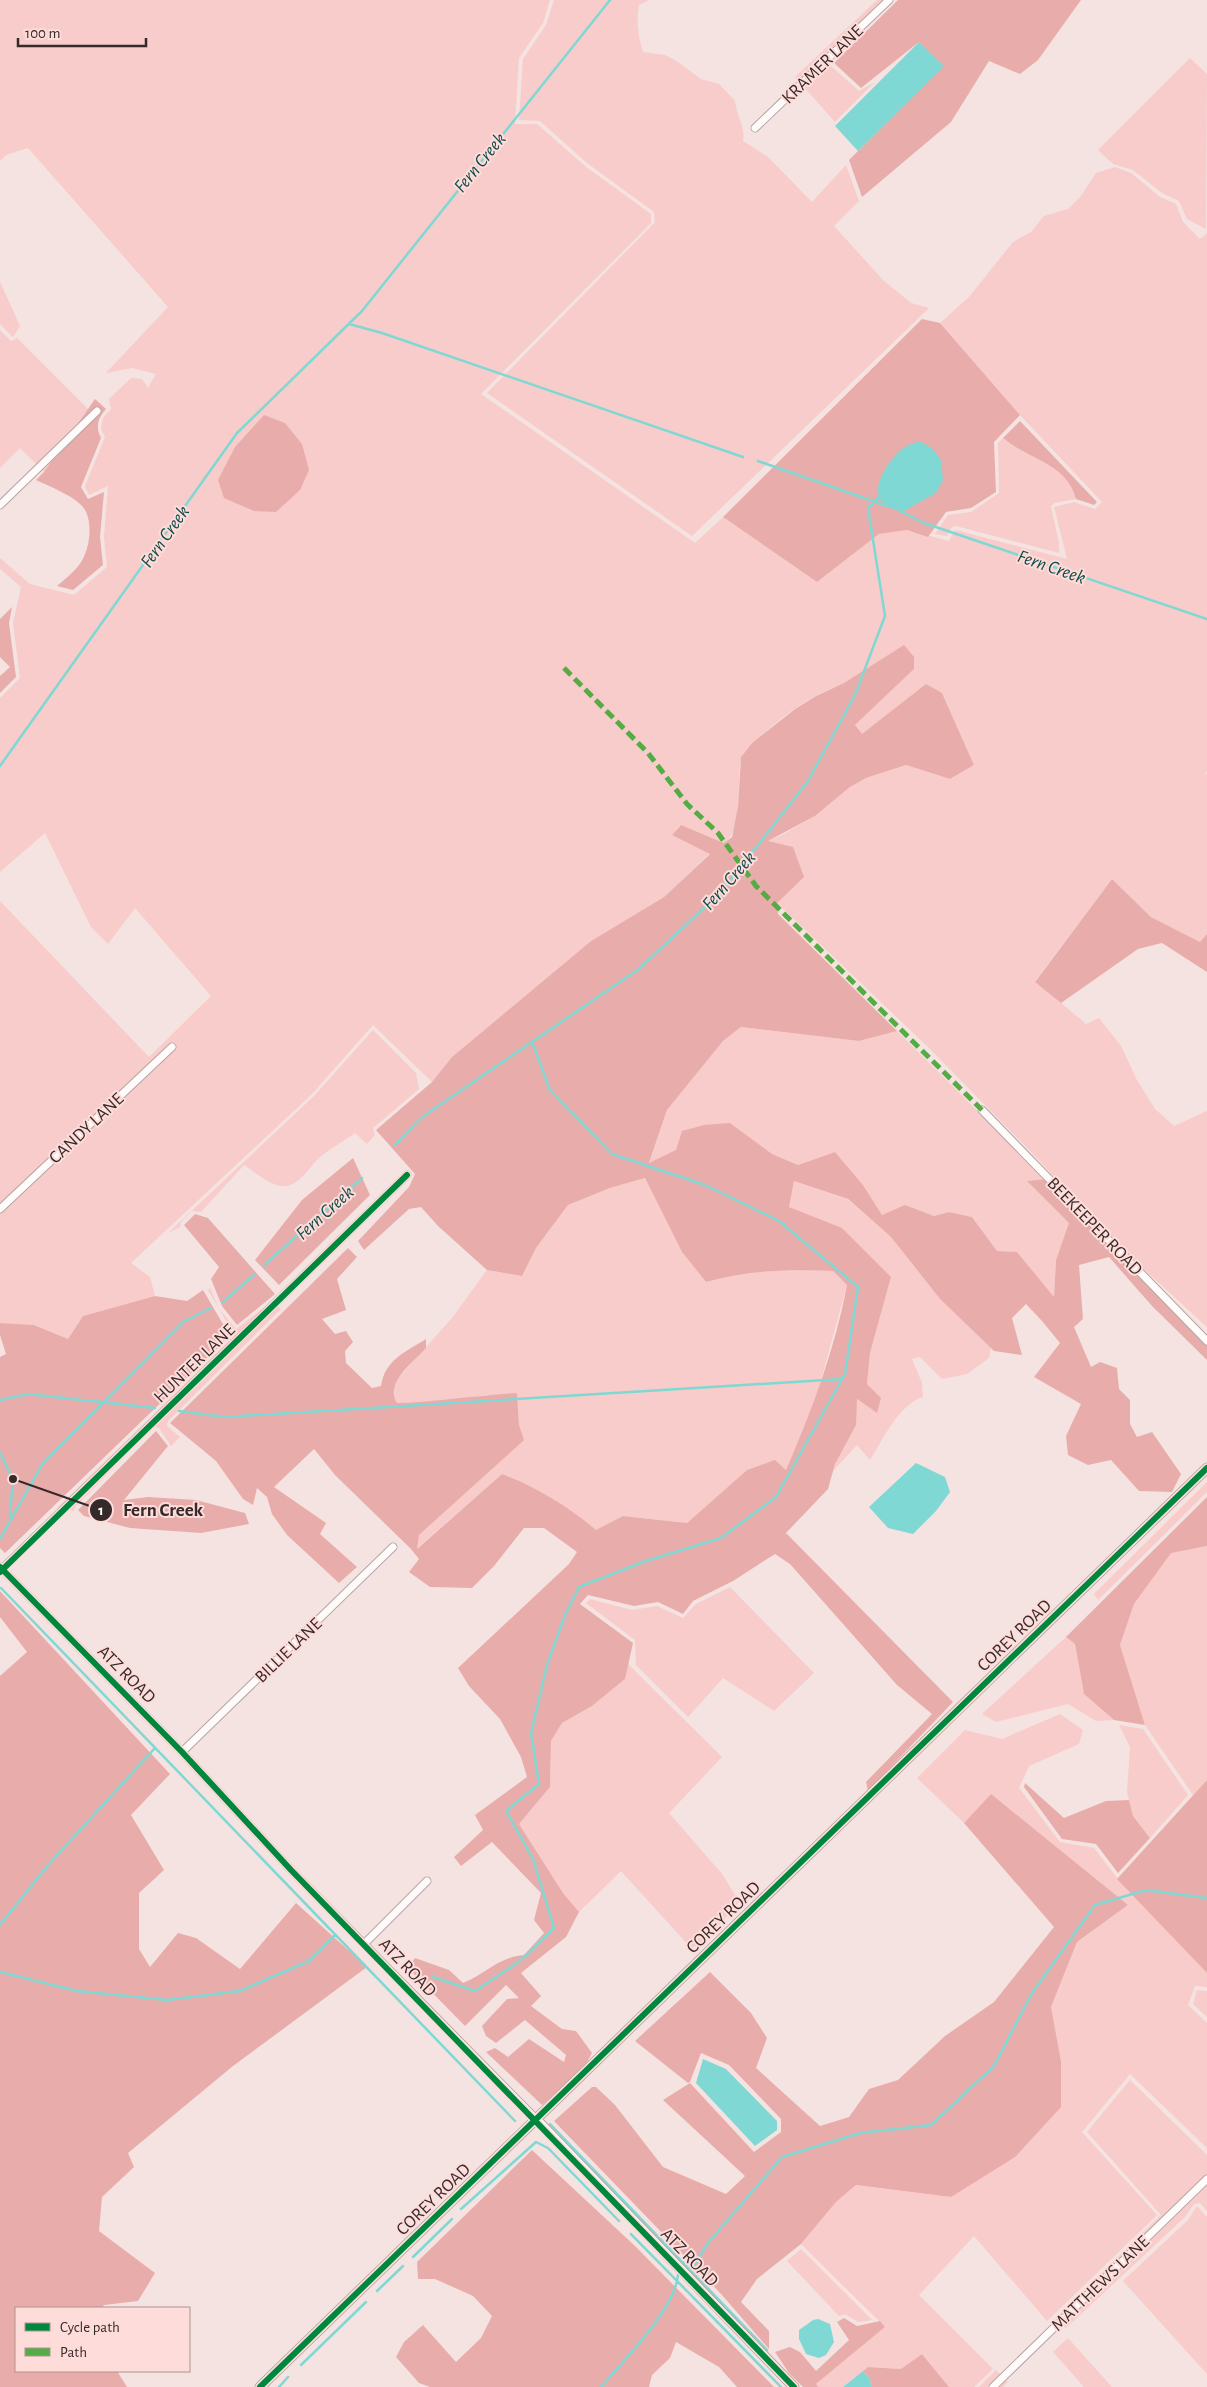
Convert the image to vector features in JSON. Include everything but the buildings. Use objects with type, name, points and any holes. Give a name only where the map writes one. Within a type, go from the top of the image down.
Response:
[{"type":"street","name":"KRAMER LANE","points":[[755,128],[889,0]]},
{"type":"street","points":[[0,505],[97,411]]},
{"type":"street","name":"CANDY LANE","points":[[0,1209],[172,1047]]},
{"type":"street","name":"BEEKEEPER ROAD","points":[[982,1110],[1207,1341]]},
{"type":"street","name":"HUNTER LANE","points":[[1,1569],[407,1175]]},
{"type":"street","name":"COREY ROAD","points":[[260,2387],[1207,1468]]},
{"type":"street","name":"BILLIE LANE","points":[[182,1752],[393,1548]]},
{"type":"street","name":"ATZ ROAD","points":[[1,1569],[182,1752],[291,1870],[536,2119],[794,2387]]},
{"type":"street","points":[[364,1944],[427,1881]]},
{"type":"street","name":"MATTHEWS LANE","points":[[993,2387],[1207,2179]]},
{"type":"shaded area","points":[[0,0],[550,0],[543,23],[519,58],[515,124],[537,124],[585,166],[651,214],[651,223],[481,394],[695,543],[723,517],[817,582],[879,534],[907,530],[949,541],[955,530],[1067,559],[1054,507],[1074,502],[1095,509],[1102,502],[1020,415],[940,323],[969,297],[1013,242],[1031,232],[1044,216],[1068,209],[1081,196],[1096,173],[1115,167],[1131,173],[1160,197],[1176,204],[1183,222],[1200,239],[1207,233],[1207,771],[1205,773],[1207,774],[1207,934],[1200,942],[1151,917],[1112,879],[1035,981],[1086,1024],[1099,1018],[1121,1046],[1137,1080],[1155,1109],[1174,1126],[1207,1111],[1207,1327],[1123,1250],[1031,1152],[929,1048],[777,903],[767,841],[782,835],[815,816],[850,787],[866,778],[906,765],[950,779],[974,765],[942,693],[862,735],[855,725],[914,669],[851,681],[832,688],[800,705],[772,726],[750,745],[742,756],[735,826],[725,843],[680,825],[672,835],[710,853],[664,897],[591,941],[452,1057],[432,1082],[373,1025],[312,1094],[131,1263],[150,1277],[155,1296],[83,1316],[68,1339],[34,1325],[0,1323],[0,901],[149,1057],[211,996],[135,908],[108,944],[91,927],[45,833],[0,872],[0,698],[20,678],[13,623],[21,587],[0,569],[0,558],[30,584],[74,595],[107,567],[104,537],[108,486],[89,495],[85,486],[105,437],[101,429],[103,418],[111,409],[109,399],[131,378],[142,379],[148,388],[156,374],[132,368],[106,373],[168,307],[28,148],[6,155],[0,161]]},
{"type":"shaded area","points":[[554,0],[649,0],[639,5],[638,11],[638,28],[643,52],[665,55],[701,79],[719,84],[735,101],[744,136],[743,141],[768,157],[812,202],[846,165],[859,201],[834,226],[883,280],[911,303],[929,308],[692,536],[487,393],[655,222],[654,212],[587,163],[540,121],[519,120],[523,59],[546,25]]},
{"type":"shaded area","points":[[877,0],[893,0],[830,62],[831,66],[859,91],[875,82],[835,122],[795,77]]},
{"type":"shaded area","points":[[898,0],[1081,0],[1038,60],[1020,74],[989,61],[951,122],[862,197],[849,160],[943,66],[919,42],[861,88],[834,63]]},
{"type":"shaded area","points":[[1190,58],[1207,74],[1206,229],[1187,219],[1179,201],[1162,193],[1133,170],[1113,164],[1098,150]]},
{"type":"shaded area","points":[[0,282],[20,326],[13,337],[0,324]]},
{"type":"shaded area","points":[[922,319],[940,323],[1020,415],[994,442],[996,492],[971,508],[946,512],[928,537],[907,530],[879,534],[817,582],[723,517]]},
{"type":"shaded area","points":[[0,330],[11,341],[17,338],[88,409],[44,472],[20,448],[0,468]]},
{"type":"shaded area","points":[[95,399],[106,409],[98,423],[101,438],[81,487],[88,499],[104,492],[100,537],[103,565],[73,590],[57,586],[77,568],[83,559],[88,544],[89,520],[83,507],[74,499],[36,480],[44,472]]},
{"type":"shaded area","points":[[264,415],[285,423],[302,444],[309,470],[300,490],[276,512],[254,511],[224,498],[218,480],[235,447]]},
{"type":"shaded area","points":[[1020,421],[1097,502],[1094,505],[1076,499],[1064,477],[1055,469],[1003,438]]},
{"type":"shaded area","points":[[1003,438],[1055,469],[1071,487],[1076,499],[1054,503],[1051,506],[1059,543],[1059,553],[956,526],[952,527],[947,536],[935,534],[948,515],[971,512],[999,493],[998,443]]},
{"type":"shaded area","points":[[12,607],[9,623],[16,677],[0,693],[0,676],[10,667],[0,657],[0,619]]},
{"type":"shaded area","points":[[904,645],[914,657],[914,669],[855,725],[862,734],[926,684],[942,693],[974,765],[950,779],[906,765],[866,778],[850,787],[815,816],[768,841],[793,847],[804,877],[777,903],[778,914],[897,1031],[859,1041],[741,1027],[723,1041],[667,1110],[649,1163],[676,1150],[682,1131],[704,1125],[730,1123],[772,1154],[798,1165],[835,1152],[863,1185],[882,1215],[905,1205],[934,1216],[949,1212],[972,1217],[997,1251],[1017,1252],[1054,1297],[1056,1260],[1069,1223],[1027,1181],[1046,1179],[1207,1345],[1207,1360],[1152,1306],[1109,1257],[1079,1265],[1083,1319],[1074,1327],[1091,1367],[1100,1362],[1117,1368],[1119,1389],[1130,1400],[1130,1424],[1137,1437],[1152,1432],[1181,1474],[1172,1492],[1139,1491],[1111,1460],[1088,1465],[1068,1455],[1066,1436],[1081,1404],[1034,1377],[1060,1343],[1026,1304],[1012,1318],[1022,1355],[994,1351],[940,1299],[891,1237],[848,1199],[794,1181],[789,1207],[842,1228],[891,1277],[870,1353],[867,1384],[881,1398],[877,1413],[857,1399],[856,1425],[835,1464],[828,1489],[786,1533],[953,1702],[868,1791],[866,1782],[932,1714],[897,1685],[790,1564],[775,1554],[733,1581],[693,1601],[683,1614],[658,1602],[634,1606],[588,1595],[580,1604],[633,1643],[625,1679],[592,1706],[562,1723],[551,1741],[550,1787],[519,1824],[563,1893],[579,1912],[566,1937],[521,1973],[541,1996],[531,2006],[562,2029],[576,2031],[592,2053],[584,2068],[542,2105],[486,2052],[495,2048],[508,2057],[529,2039],[564,2062],[566,2055],[525,2020],[496,2043],[486,2036],[482,2026],[507,1999],[519,1998],[506,1985],[465,2026],[408,1968],[415,1958],[449,1970],[463,1983],[499,1962],[524,1955],[544,1933],[534,1920],[541,1893],[492,1842],[461,1866],[454,1857],[483,1830],[475,1815],[527,1777],[521,1757],[500,1719],[469,1686],[458,1668],[569,1564],[577,1552],[544,1528],[524,1528],[494,1566],[472,1588],[430,1587],[409,1572],[419,1559],[411,1549],[335,1475],[314,1449],[274,1487],[326,1523],[320,1534],[357,1567],[339,1583],[287,1535],[272,1514],[267,1497],[257,1488],[253,1505],[243,1499],[216,1461],[170,1423],[348,1248],[357,1257],[337,1279],[346,1310],[322,1319],[335,1334],[346,1331],[353,1342],[345,1351],[346,1363],[372,1388],[381,1386],[383,1377],[391,1363],[426,1339],[426,1348],[397,1381],[394,1388],[394,1396],[397,1403],[517,1393],[519,1425],[524,1440],[419,1535],[417,1549],[502,1474],[552,1498],[596,1530],[623,1516],[687,1523],[747,1470],[775,1460],[786,1470],[822,1379],[842,1309],[847,1285],[833,1271],[769,1271],[737,1275],[706,1282],[682,1252],[645,1178],[610,1188],[568,1205],[536,1248],[522,1276],[487,1270],[438,1226],[421,1207],[409,1209],[364,1250],[358,1241],[409,1187],[415,1174],[376,1130],[432,1082],[452,1057],[591,941],[664,897],[710,854],[672,835],[681,825],[724,843],[732,837],[738,807],[741,757],[752,743],[795,709],[816,696],[844,683]]},
{"type":"shaded area","points":[[1112,879],[1151,917],[1200,942],[1207,934],[1207,972],[1162,943],[1138,949],[1061,1003],[1035,982]]},
{"type":"shaded area","points":[[741,1027],[859,1041],[897,1031],[1046,1179],[1028,1181],[1070,1223],[1056,1260],[1054,1298],[1017,1252],[997,1251],[972,1217],[949,1212],[934,1216],[905,1206],[882,1215],[863,1185],[835,1152],[798,1165],[772,1154],[730,1123],[649,1164],[667,1110],[723,1041]]},
{"type":"shaded area","points":[[373,1030],[416,1073],[419,1089],[373,1128],[375,1135],[367,1144],[355,1133],[320,1157],[303,1176],[287,1186],[271,1183],[244,1165],[201,1212],[192,1211],[181,1222],[180,1227],[168,1233],[314,1096]]},
{"type":"shaded area","points":[[353,1158],[370,1195],[279,1285],[255,1260],[302,1200]]},
{"type":"shaded area","points":[[645,1178],[682,1252],[706,1282],[753,1273],[817,1270],[833,1271],[847,1285],[815,1402],[786,1471],[747,1470],[687,1523],[623,1516],[596,1531],[552,1498],[502,1474],[416,1549],[419,1535],[523,1440],[519,1425],[517,1394],[487,1395],[435,1402],[397,1403],[393,1397],[394,1383],[452,1318],[487,1270],[522,1276],[536,1248],[568,1205],[610,1188]]},
{"type":"shaded area","points":[[794,1181],[847,1199],[891,1237],[940,1299],[991,1348],[989,1358],[967,1374],[942,1379],[920,1357],[912,1359],[922,1383],[923,1397],[906,1407],[892,1423],[870,1460],[857,1445],[833,1471],[857,1399],[877,1413],[880,1398],[867,1384],[870,1353],[891,1277],[789,1207]]},
{"type":"shaded area","points":[[195,1214],[208,1218],[275,1294],[237,1325],[222,1306],[211,1279],[219,1267],[184,1225]]},
{"type":"shaded area","points":[[210,1288],[219,1309],[208,1290]]},
{"type":"shaded area","points":[[203,1290],[230,1336],[5,1553],[0,1548],[0,1357],[6,1354],[0,1335],[0,1323],[34,1325],[68,1339],[83,1316],[155,1296],[187,1301]]},
{"type":"shaded area","points":[[273,1301],[281,1309],[168,1421],[167,1426],[180,1437],[171,1446],[159,1428],[154,1427],[75,1507],[74,1511],[57,1508],[233,1337],[233,1333],[219,1309],[236,1329]]},
{"type":"shaded area","points":[[156,1431],[168,1446],[124,1500],[148,1497],[196,1500],[245,1513],[249,1524],[201,1533],[130,1528],[84,1516],[78,1510]]},
{"type":"shaded area","points":[[1207,1482],[1207,1492],[1098,1600],[1094,1594]]},
{"type":"shaded area","points":[[1207,1497],[1207,1546],[1171,1553],[1134,1604],[1120,1645],[1145,1725],[1114,1720],[1084,1694],[1075,1644],[1066,1637]]},
{"type":"shaded area","points":[[1207,1546],[1207,1780],[1193,1795],[1145,1725],[1120,1645],[1134,1604],[1171,1552]]},
{"type":"shaded area","points":[[730,1587],[814,1673],[774,1711],[723,1678],[688,1717],[636,1665],[635,1640],[586,1603],[590,1599],[632,1610],[657,1606],[683,1618],[696,1604]]},
{"type":"shaded area","points":[[0,1591],[170,1774],[131,1815],[164,1870],[139,1893],[139,1949],[150,1967],[178,1933],[196,1938],[240,1969],[296,1903],[367,1967],[233,2066],[128,2153],[134,2167],[102,2197],[99,2231],[155,2273],[138,2301],[104,2305],[103,2307],[15,2307],[15,2372],[118,2372],[127,2387],[0,2387],[0,1676],[27,1652],[0,1617]]},
{"type":"shaded area","points":[[1066,1637],[1075,1644],[1084,1694],[1114,1720],[1096,1721],[1068,1704],[996,1722],[982,1714]]},
{"type":"shaded area","points":[[628,1664],[722,1757],[669,1813],[723,1875],[739,1902],[703,1943],[691,1948],[621,1871],[579,1912],[563,1893],[519,1824],[550,1787],[551,1741],[562,1723],[592,1706],[625,1679]]},
{"type":"shaded area","points":[[1060,1714],[1083,1730],[1079,1744],[1029,1766],[1019,1788],[1060,1842],[1094,1848],[1118,1879],[1207,1973],[1207,1987],[1195,1986],[1188,2005],[1207,2023],[1207,2148],[1130,2074],[1082,2132],[1157,2215],[1047,2321],[974,2236],[919,2295],[993,2369],[974,2387],[949,2387],[922,2354],[901,2369],[868,2367],[843,2387],[818,2387],[815,2385],[885,2327],[801,2244],[836,2202],[856,2185],[951,2197],[1061,2061],[1051,2007],[1077,1942],[1128,1905],[991,1795],[964,1823],[917,1778],[965,1730],[1002,1739]]},
{"type":"shaded area","points":[[1119,1725],[1143,1729],[1188,1795],[1150,1838],[1133,1816],[1127,1792],[1130,1747]]},
{"type":"shaded area","points":[[1207,1780],[1207,1973],[1117,1879]]},
{"type":"shaded area","points":[[1025,1783],[1064,1818],[1106,1801],[1129,1800],[1133,1816],[1150,1838],[1118,1873],[1096,1844],[1062,1839],[1024,1787]]},
{"type":"shaded area","points":[[991,1794],[1128,1905],[1077,1942],[1051,2007],[1061,2061],[1061,2107],[1015,2157],[951,2197],[856,2185],[836,2202],[801,2244],[757,2279],[741,2302],[769,2331],[769,2349],[722,2295],[554,2121],[592,2087],[596,2087],[615,2105],[663,2167],[726,2194],[745,2176],[663,2100],[690,2083],[754,2152],[781,2132],[781,2119],[729,2065],[701,2053],[688,2083],[635,2041],[710,1972],[751,2013],[767,2038],[756,2068],[820,2126],[849,2117],[869,2089],[898,2080],[945,2036],[994,2002],[1054,1927],[964,1823]]},
{"type":"shaded area","points":[[1197,1990],[1207,1991],[1207,2017],[1193,2004]]},
{"type":"shaded area","points":[[1130,2080],[1207,2155],[1207,2211],[1200,2203],[1194,2204],[1185,2217],[1066,2328],[1056,2318],[1161,2215],[1087,2132]]},
{"type":"shaded area","points":[[532,2150],[635,2246],[774,2387],[737,2387],[719,2367],[676,2342],[670,2358],[652,2375],[649,2387],[430,2387],[419,2383],[396,2357],[404,2342],[423,2325],[456,2362],[481,2338],[492,2316],[473,2296],[435,2279],[418,2279],[417,2262]]},
{"type":"shaded area","points":[[1197,2206],[1207,2217],[1207,2374],[1123,2281],[1188,2220]]},
{"type":"shaded area","points":[[801,2249],[872,2320],[858,2322],[845,2314],[839,2316],[787,2261]]},
{"type":"shaded area","points":[[844,2318],[857,2326],[880,2321],[885,2327],[816,2384],[818,2387],[803,2387],[789,2373],[775,2352],[790,2347],[800,2352],[816,2371],[849,2340],[837,2322]]},
{"type":"shaded area","points":[[1068,2338],[1112,2387],[1084,2387],[1053,2352]]},
{"type":"shaded area","points":[[922,2354],[949,2387],[871,2387],[870,2379],[863,2371],[868,2367],[901,2369]]},
{"type":"shaded area","points":[[996,2370],[1008,2382],[1003,2387],[979,2387]]},
{"type":"water","points":[[919,42],[944,66],[858,151],[835,126]]},
{"type":"water","points":[[920,441],[933,449],[941,460],[943,480],[936,493],[902,512],[889,507],[881,500],[878,493],[881,477],[891,461],[902,449]]},
{"type":"water","points":[[916,1463],[945,1477],[950,1492],[936,1511],[913,1534],[888,1528],[869,1507]]},
{"type":"water","points":[[703,2059],[726,2069],[777,2121],[777,2130],[755,2146],[696,2083]]},
{"type":"water","points":[[818,2319],[830,2324],[834,2342],[826,2355],[819,2358],[806,2354],[799,2339],[799,2330],[813,2320]]},
{"type":"water","points":[[863,2371],[870,2379],[871,2387],[843,2387]]},
{"type":"waterway","name":"Fern Creek","points":[[0,766],[237,433],[362,311],[610,0]]},
{"type":"waterway","name":"Fern Creek","points":[[349,324],[382,333],[743,457]]},
{"type":"waterway","name":"Fern Creek","points":[[758,461],[887,506]]},
{"type":"waterway","name":"Fern Creek","points":[[395,1145],[422,1117],[639,969],[723,890],[808,781],[855,695],[885,616],[868,508],[881,495]]},
{"type":"waterway","name":"Fern Creek","points":[[900,511],[924,523],[1207,619]]},
{"type":"waterway","points":[[433,1977],[475,1991],[520,1961],[554,1928],[533,1859],[506,1811],[539,1784],[531,1733],[547,1665],[565,1615],[579,1587],[643,1562],[721,1538],[776,1497],[845,1374],[858,1287],[779,1221],[705,1185],[612,1154],[550,1090],[532,1042]]},
{"type":"waterway","name":"Fern Creek","points":[[264,1265],[362,1178]]},
{"type":"waterway","name":"Fern Creek","points":[[223,1302],[254,1275]]},
{"type":"waterway","name":"Fern Creek","points":[[0,1539],[43,1463],[183,1322],[211,1308]]},
{"type":"waterway","points":[[179,1411],[225,1417],[842,1379]]},
{"type":"waterway","points":[[0,1400],[28,1394],[155,1408]]},
{"type":"waterway","name":"Fern Creek","points":[[0,1453],[13,1479],[10,1516]]},
{"type":"waterway","points":[[1,1588],[515,2121]]},
{"type":"waterway","points":[[0,1925],[49,1864],[155,1748]]},
{"type":"waterway","points":[[690,2271],[708,2243],[782,2157],[860,2133],[931,2125],[994,2066],[1032,1993],[1095,1905],[1146,1890],[1207,1898]]},
{"type":"waterway","points":[[0,1972],[77,1991],[167,2000],[240,1991],[309,1961],[335,1935]]},
{"type":"waterway","points":[[550,2124],[767,2350]]},
{"type":"waterway","points":[[461,2209],[536,2142],[548,2148],[619,2221]]},
{"type":"waterway","points":[[413,2257],[452,2219]]},
{"type":"waterway","points":[[631,2234],[781,2387]]},
{"type":"waterway","points":[[377,2291],[403,2266]]},
{"type":"waterway","points":[[601,2387],[647,2334],[668,2303],[675,2288],[678,2275]]},
{"type":"waterway","points":[[301,2365],[366,2302]]},
{"type":"waterway","points":[[279,2387],[288,2377]]},
{"type":"marked path","points":[[564,668],[648,753],[687,804],[718,833],[756,886],[982,1110]]},
{"type":"cycle path","points":[[0,1572],[407,1175]]},
{"type":"cycle path","points":[[260,2387],[1207,1468]]},
{"type":"cycle path","points":[[0,1567],[182,1752],[291,1870],[794,2387]]},
{"type":"place","name":"Fern Creek","points":[[13,1479]]}]
